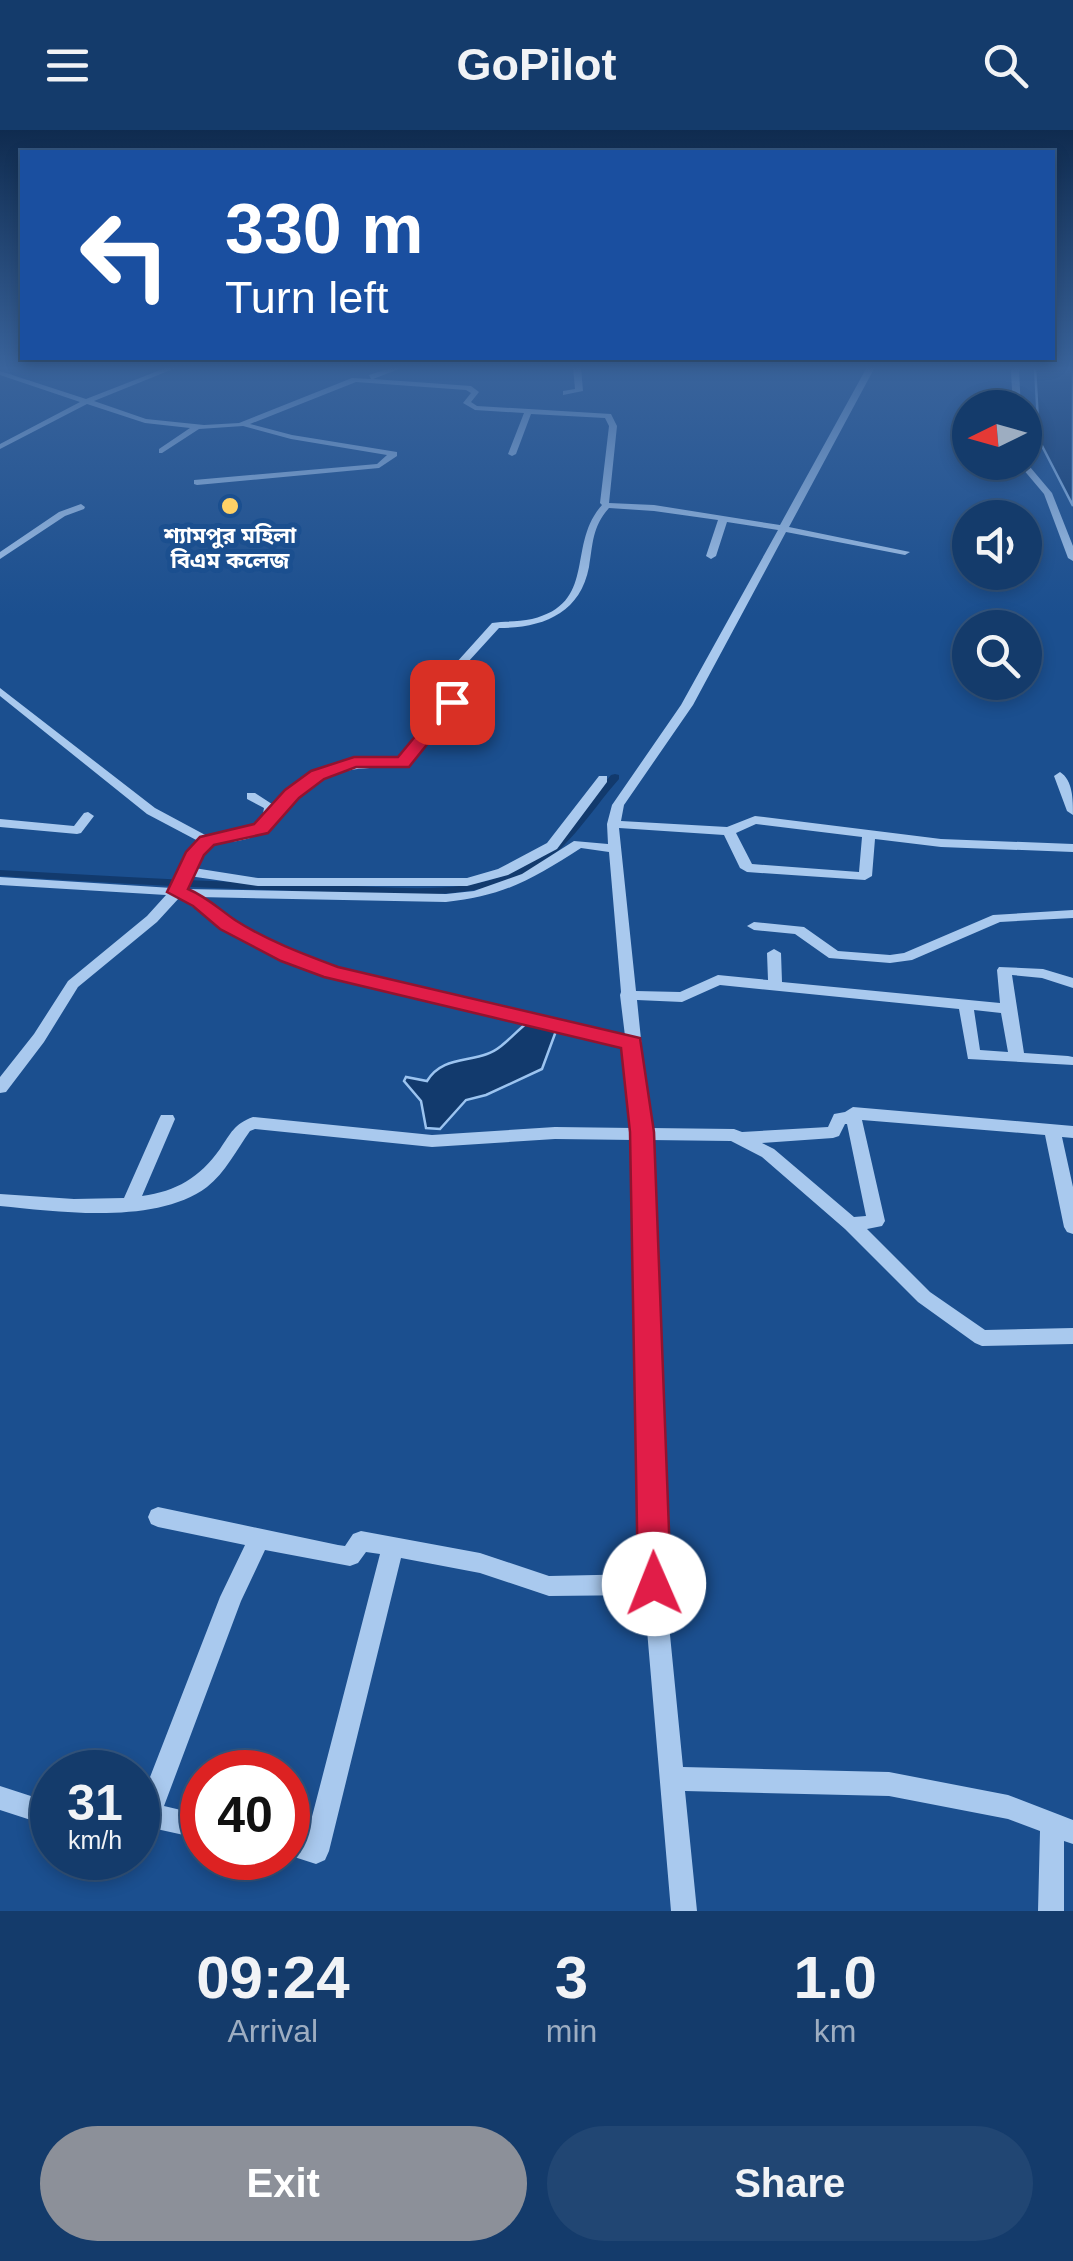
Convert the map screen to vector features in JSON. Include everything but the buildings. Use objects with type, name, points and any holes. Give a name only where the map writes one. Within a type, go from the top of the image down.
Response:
[{"type":"street","points":[[197,482],[378,466],[394,454],[371,450]]},
{"type":"street","points":[[512,454],[513,450]]},
{"type":"street","points":[[607,505],[604,503],[609,450]]},
{"type":"street","points":[[684,1911],[654,1584],[642,1132],[613,824],[625,794],[670,734],[827,450]]},
{"type":"street","points":[[1037,480],[1048,492],[1073,558]]},
{"type":"street","points":[[0,691],[151,810],[207,841],[261,828],[318,775],[354,762],[403,763],[438,716],[480,680],[482,674],[460,663],[479,640],[496,625],[546,622],[578,588],[585,567],[584,542],[594,518],[607,505],[654,508],[905,552]]},
{"type":"street","points":[[0,556],[62,514],[81,507]]},
{"type":"street","points":[[711,556],[723,519]]},
{"type":"street","points":[[1060,776],[1073,811]]},
{"type":"street","points":[[0,882],[258,882],[381,890],[468,882],[532,859],[552,846],[603,780]]},
{"type":"street","points":[[251,796],[270,808],[272,816]]},
{"type":"street","points":[[0,823],[72,830],[88,816]]},
{"type":"street","points":[[613,824],[729,831],[755,820],[941,844],[1073,848]]},
{"type":"street","points":[[729,831],[747,868],[865,876],[869,835]]},
{"type":"street","points":[[0,1088],[39,1038],[72,984],[152,918],[207,841]]},
{"type":"street","points":[[180,881],[476,895],[527,877],[579,844],[613,848]]},
{"type":"street","points":[[180,881],[228,924],[289,956],[332,972],[632,1043]]},
{"type":"street","points":[[754,926],[799,930],[834,955],[890,959],[907,957],[998,918],[1073,914]]},
{"type":"street","points":[[774,954],[775,984]]},
{"type":"street","points":[[1017,1058],[1004,970],[1043,974],[1073,984]]},
{"type":"street","points":[[627,995],[682,997],[718,980],[1008,1009]]},
{"type":"street","points":[[966,1006],[973,1055],[1068,1061]]},
{"type":"street","points":[[851,1224],[876,1221],[853,1113],[1073,1132]]},
{"type":"street","points":[[742,1138],[833,1132],[840,1118],[854,1118]]},
{"type":"street","points":[[130,1204],[167,1119]]},
{"type":"street","points":[[0,1200],[113,1207],[199,1184],[244,1126],[253,1123],[432,1141],[642,1132],[734,1135],[768,1153],[851,1224],[924,1297],[982,1338],[1073,1336]]},
{"type":"street","points":[[1052,1129],[1073,1226]]},
{"type":"street","points":[[158,1517],[350,1556],[361,1542],[393,1546],[480,1563],[548,1586],[654,1584]]},
{"type":"street","points":[[160,1776],[231,1597],[260,1538]]},
{"type":"street","points":[[310,1849],[316,1851],[393,1546]]},
{"type":"street","points":[[674,1779],[889,1784],[1008,1807],[1063,1828],[1051,1911]]},
{"type":"street","points":[[0,1798],[30,1808]]},
{"type":"water","points":[[1044,450],[1073,450],[1073,506]]},
{"type":"water","points":[[527,1023],[556,1031],[542,1069],[466,1100],[440,1129],[426,1128],[421,1101],[404,1081],[406,1077],[427,1081],[446,1064],[492,1052]]},
{"type":"waterway","points":[[0,873],[309,888],[416,890],[479,885],[519,873],[548,854],[615,777]]},
{"type":"place","name":"শ্যামপুর মহিলা বিএম কলেজ","points":[[230,506]]},
{"type":"route","points":[[452,702],[403,763],[354,762],[318,775],[292,794],[261,828],[207,841],[196,852],[177,892],[201,902],[228,924],[289,956],[332,972],[632,1043],[642,1132],[654,1584]]}]
